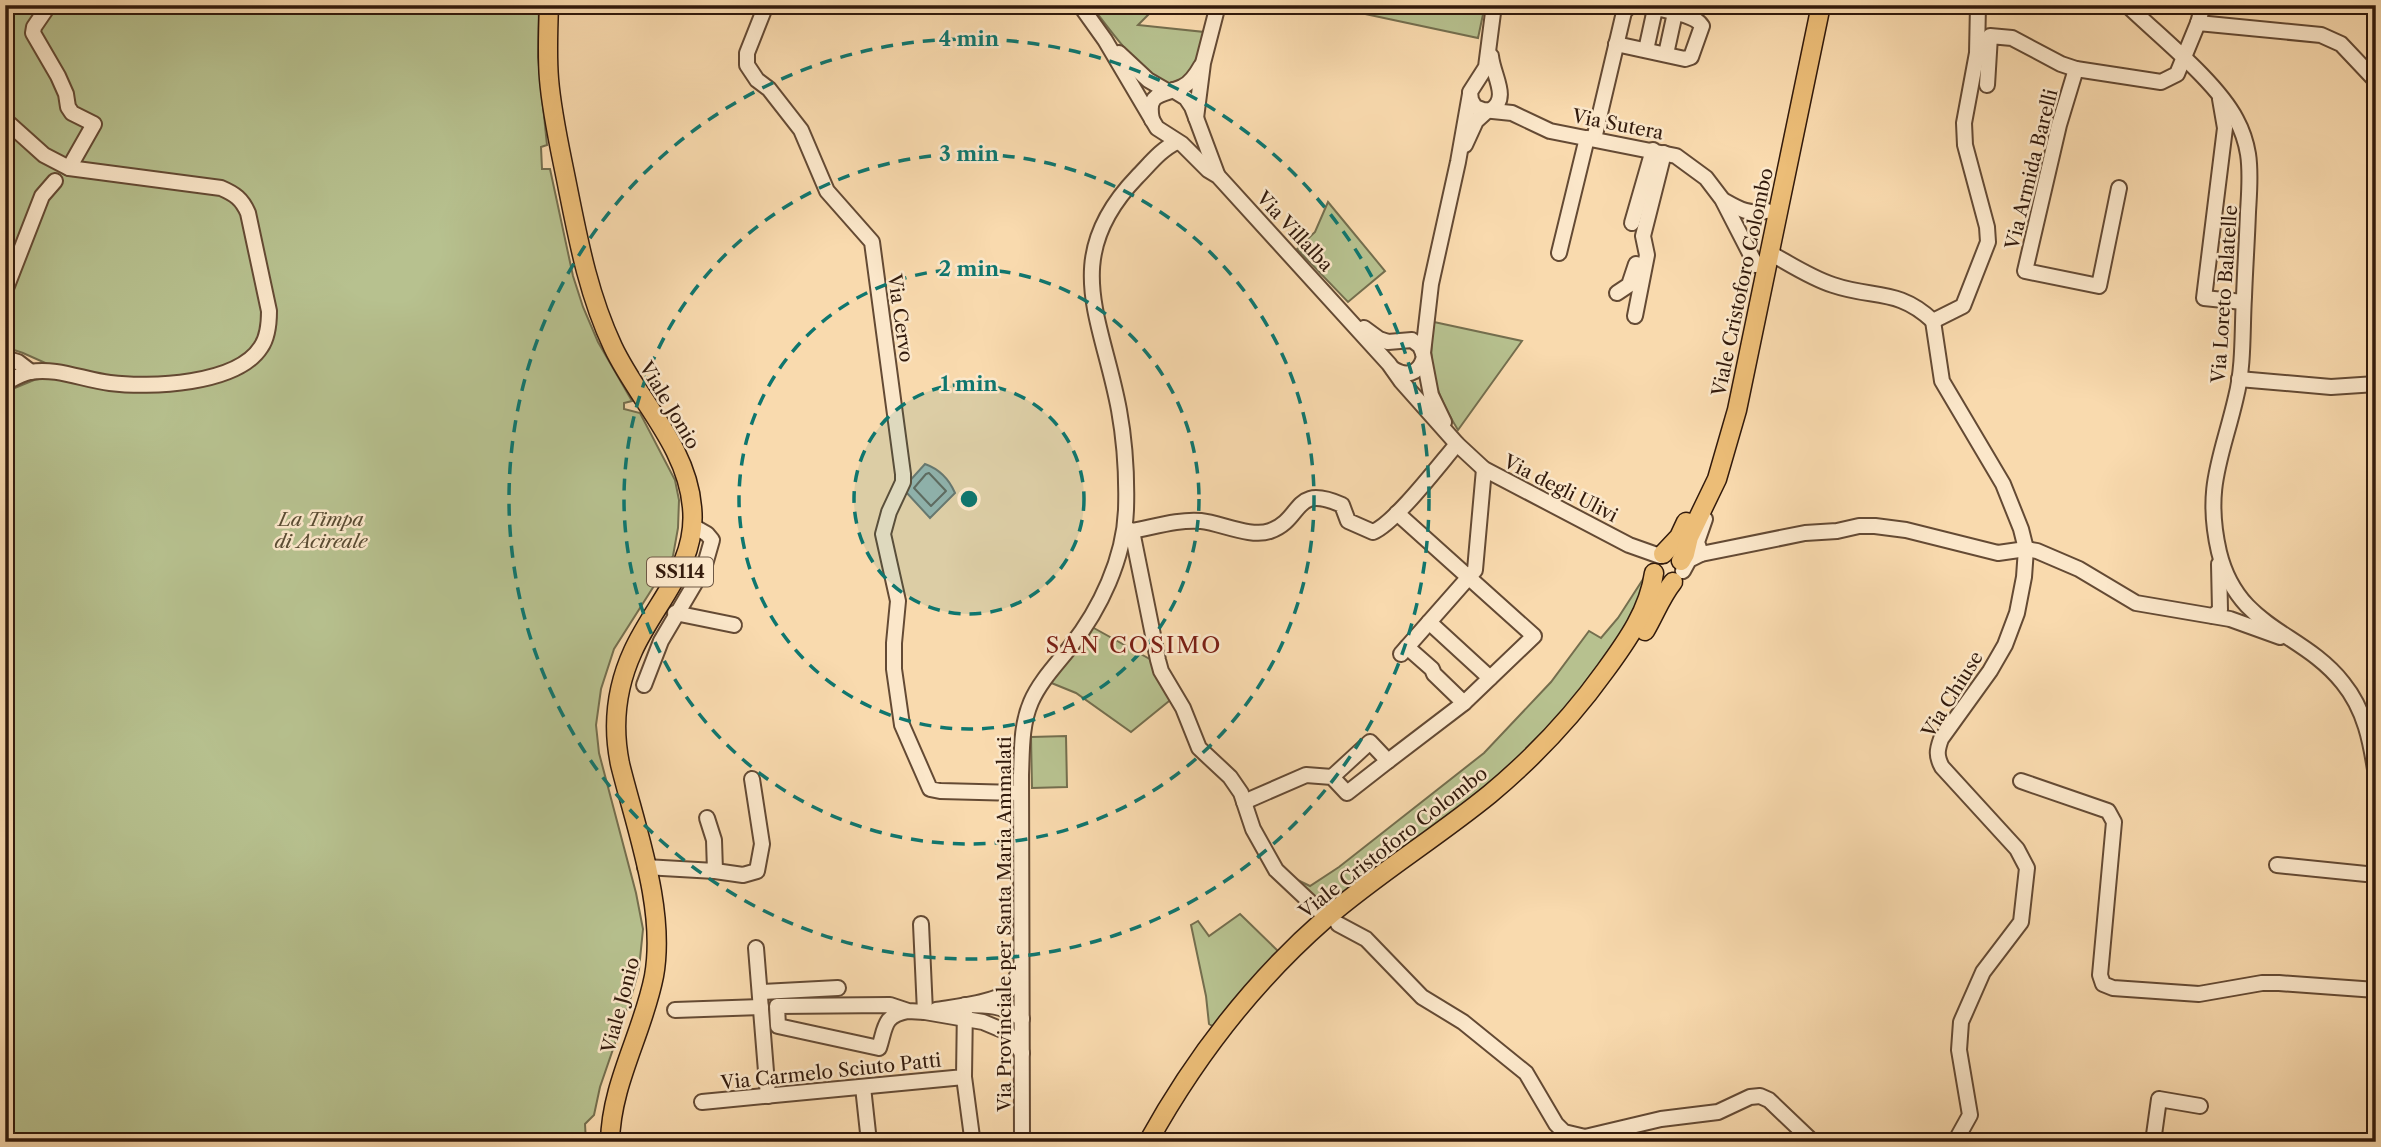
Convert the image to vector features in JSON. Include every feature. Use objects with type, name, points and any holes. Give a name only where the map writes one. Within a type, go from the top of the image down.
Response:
[{"type":"main road","name":"Viale Jonio","points":[[549,5],[549,80],[583,263],[603,325],[619,358],[673,446],[682,467],[692,507],[693,526],[684,565],[633,650],[616,712],[618,754],[655,907],[657,929],[654,975],[612,1110],[610,1142]]},
{"type":"main road","name":"Viale Cristoforo Colombo","points":[[1161,1142],[1197,1082],[1242,1020],[1332,921],[1497,802],[1575,727],[1624,664],[1662,598],[1687,563],[1689,537],[1717,479],[1737,410],[1763,259],[1767,211],[1809,5]]},
{"type":"main road","name":"Viale Cristoforo Colombo","points":[[1148,1142],[1187,1076],[1235,1011],[1276,965],[1490,794],[1542,747],[1594,686],[1630,637],[1652,590],[1658,563],[1679,537],[1705,482],[1763,259],[1821,5]]},
{"type":"main road","points":[[1674,555],[1687,563],[1662,581],[1658,563],[1674,555]]},
{"type":"street","points":[[49,5],[34,27],[33,33],[58,76],[72,113],[94,124],[69,168]]},
{"type":"street","name":"Via Cervo","points":[[766,5],[747,53],[747,65],[801,130],[827,191],[872,242],[904,474],[883,534],[898,601],[894,669],[902,725],[930,789],[1021,793]]},
{"type":"street","points":[[1080,5],[1105,40],[1155,124],[1179,143],[1192,141],[1199,132],[1203,63],[1218,5]]},
{"type":"street","points":[[1559,253],[1624,12],[1631,5]]},
{"type":"street","points":[[1616,44],[1685,59],[1691,57],[1702,26],[1699,21],[1640,5]]},
{"type":"street","points":[[1979,5],[1987,85]]},
{"type":"street","name":"Via Loreto Balatelle","points":[[2127,5],[2219,95],[2236,119],[2248,156],[2249,196],[2239,379],[2214,482],[2214,521],[2226,576],[2247,606],[2333,672],[2350,692],[2366,723],[2376,776]]},
{"type":"street","points":[[1984,34],[2012,38],[2076,69],[2161,82],[2177,74],[2203,5]]},
{"type":"street","points":[[1489,110],[1475,107],[1471,100],[1474,87],[1486,67],[1494,6]]},
{"type":"street","points":[[1646,50],[1655,9]]},
{"type":"street","points":[[1666,54],[1675,13]]},
{"type":"street","points":[[2198,23],[2321,34],[2341,44],[2376,81]]},
{"type":"street","points":[[1722,199],[1763,259],[1830,284],[1905,300],[1918,307],[1933,321],[1963,306],[1988,242],[1964,134],[1968,93],[1984,34]]},
{"type":"street","points":[[1105,40],[1148,80],[1186,98],[1218,176]]},
{"type":"street","points":[[1458,162],[1476,121],[1499,103],[1499,87],[1493,71],[1489,41]]},
{"type":"street","points":[[1148,166],[1158,142],[1151,104],[1158,95],[1187,84],[1203,63]]},
{"type":"street","name":"Via Armida Barelli","points":[[2076,69],[2059,125],[2025,271],[2099,286],[2119,188]]},
{"type":"street","points":[[1431,284],[1416,325],[1397,341],[1388,354],[1391,366],[1399,373],[1409,374],[1418,369],[1423,356],[1431,284],[1474,87],[1487,80],[1499,87],[1532,123]]},
{"type":"street","points":[[2219,95],[2225,128],[2204,298],[2243,302]]},
{"type":"street","name":"Via Sutera","points":[[1489,110],[1511,113],[1550,131],[1676,156],[1706,178],[1722,199]]},
{"type":"street","points":[[5,120],[44,155],[69,168],[221,188],[242,200],[248,213],[269,311],[267,333],[262,347],[243,363],[228,371],[176,384],[127,384],[48,372],[31,372],[5,383]]},
{"type":"street","name":"Via Provinciale per Santa Maria Ammalati","points":[[1022,1142],[1021,793],[1025,721],[1040,685],[1070,648],[1098,606],[1128,529],[1124,448],[1119,410],[1095,317],[1091,276],[1093,259],[1110,209],[1169,145],[1179,143]]},
{"type":"street","name":"Via Villalba","points":[[1179,143],[1218,176],[1344,312]]},
{"type":"street","points":[[1632,223],[1659,151]]},
{"type":"street","points":[[1617,293],[1625,289],[1633,279],[1659,151]]},
{"type":"street","points":[[5,291],[42,196],[55,181]]},
{"type":"street","points":[[1722,199],[1743,212],[1754,214],[1767,211]]},
{"type":"street","points":[[1634,316],[1647,255],[1643,236]]},
{"type":"street","points":[[1344,312],[1379,339],[1412,340],[1420,346],[1431,395],[1454,440],[1397,513],[1382,528],[1373,532],[1348,521],[1342,505],[1328,498],[1315,497],[1306,500],[1270,531],[1240,530],[1200,521],[1128,529],[1147,598],[1161,671],[1183,708],[1191,734],[1199,748],[1230,777],[1244,802],[1253,830],[1276,870],[1332,921],[1366,939],[1422,997],[1463,1022],[1526,1073],[1556,1124],[1564,1132],[1585,1137],[1661,1119],[1718,1112],[1751,1097],[1760,1096],[1769,1100],[1813,1142]]},
{"type":"street","name":"Via degli Ulivi","points":[[1344,312],[1365,340],[1391,366],[1454,440],[1484,469],[1658,563]]},
{"type":"street","name":"Via Chiuse","points":[[1933,321],[1942,381],[2003,484],[2026,549],[2017,613],[2004,645],[1990,671],[1941,740],[1937,750],[1937,758],[1942,767],[2017,849],[2026,868],[2021,922],[1983,972],[1961,1022],[1959,1049],[1970,1115],[1955,1142]]},
{"type":"street","points":[[5,358],[18,362],[31,372]]},
{"type":"street","points":[[2239,379],[2330,387],[2376,384]]},
{"type":"street","points":[[1464,703],[1432,669],[1404,650],[1475,570],[1484,469]]},
{"type":"street","points":[[1244,802],[1306,775],[1332,777],[1347,793],[1464,703],[1534,636],[1397,513]]},
{"type":"street","points":[[644,685],[661,641],[705,568],[712,540],[708,534],[693,526]]},
{"type":"street","points":[[1687,563],[1805,533],[1875,526],[1906,530],[1998,554],[2026,549],[2048,555],[2136,603],[2230,619],[2291,641]]},
{"type":"street","points":[[2213,616],[2220,610],[2219,551]]},
{"type":"street","points":[[676,613],[734,625]]},
{"type":"street","points":[[1429,622],[1490,678]]},
{"type":"street","points":[[1332,777],[1370,742],[1391,759]]},
{"type":"street","points":[[645,867],[743,875],[757,871],[762,844],[752,779]]},
{"type":"street","points":[[2021,781],[2108,811],[2112,817],[2114,822],[2100,975],[2103,984],[2113,988],[2199,994],[2262,983],[2375,987]]},
{"type":"street","points":[[707,818],[714,841],[715,871]]},
{"type":"street","points":[[2277,865],[2376,875]]},
{"type":"street","points":[[921,924],[925,1012]]},
{"type":"street","points":[[757,948],[768,1096]]},
{"type":"street","points":[[965,1012],[1011,989],[1022,963]]},
{"type":"street","points":[[760,992],[838,988]]},
{"type":"street","points":[[908,1011],[888,1018],[879,1048],[778,1026],[777,1006],[890,1005],[908,1011],[965,1012],[991,1005],[1005,1008],[1021,1019]]},
{"type":"street","points":[[675,1010],[761,1007]]},
{"type":"street","points":[[965,1012],[1007,1032],[1022,1053]]},
{"type":"street","name":"Via Carmelo Sciuto Patti","points":[[965,1012],[964,1077],[972,1138]]},
{"type":"street","points":[[983,1022],[1006,1023],[1021,1019]]},
{"type":"street","name":"Via Carmelo Sciuto Patti","points":[[702,1102],[964,1077]]},
{"type":"street","points":[[863,1087],[869,1142]]},
{"type":"street","points":[[2153,1142],[2159,1099],[2200,1106]]},
{"type":"green space","name":"La Timpa di Acireale","points":[[5,5],[539,5],[538,57],[547,145],[541,147],[542,169],[550,169],[573,276],[583,307],[598,342],[632,401],[624,403],[624,409],[640,413],[675,480],[679,500],[673,556],[614,649],[601,689],[596,725],[599,753],[643,929],[639,969],[600,1087],[594,1115],[585,1124],[586,1142],[5,1142],[5,392],[44,378],[50,365],[5,347]]},
{"type":"green space","points":[[1091,5],[1158,5],[1138,25],[1204,32],[1196,65],[1187,76],[1169,86],[1159,81],[1127,51]]},
{"type":"green space","points":[[1323,5],[1485,5],[1478,38]]},
{"type":"green space","points":[[1328,202],[1385,271],[1348,302],[1297,249],[1315,232]]},
{"type":"green space","points":[[1434,322],[1522,341],[1458,430],[1434,379],[1431,353]]},
{"type":"green space","points":[[1647,573],[1641,605],[1591,683],[1514,766],[1329,905],[1318,903],[1285,874],[1310,886],[1339,867],[1484,753],[1551,682],[1589,631],[1601,638],[1618,618]]},
{"type":"green space","points":[[1092,627],[1155,662],[1174,697],[1131,732],[1076,693],[1049,682]]},
{"type":"green space","points":[[1066,736],[1067,787],[1032,788],[1031,737]]},
{"type":"green space","points":[[1240,914],[1279,952],[1214,1027],[1209,1024],[1191,925],[1198,921],[1209,936]]},
{"type":"water","points":[[925,464],[943,475],[955,493],[930,518],[906,492],[905,486]]},
{"type":"district","name":"SAN COSIMO","points":[[1134,645]]}]
